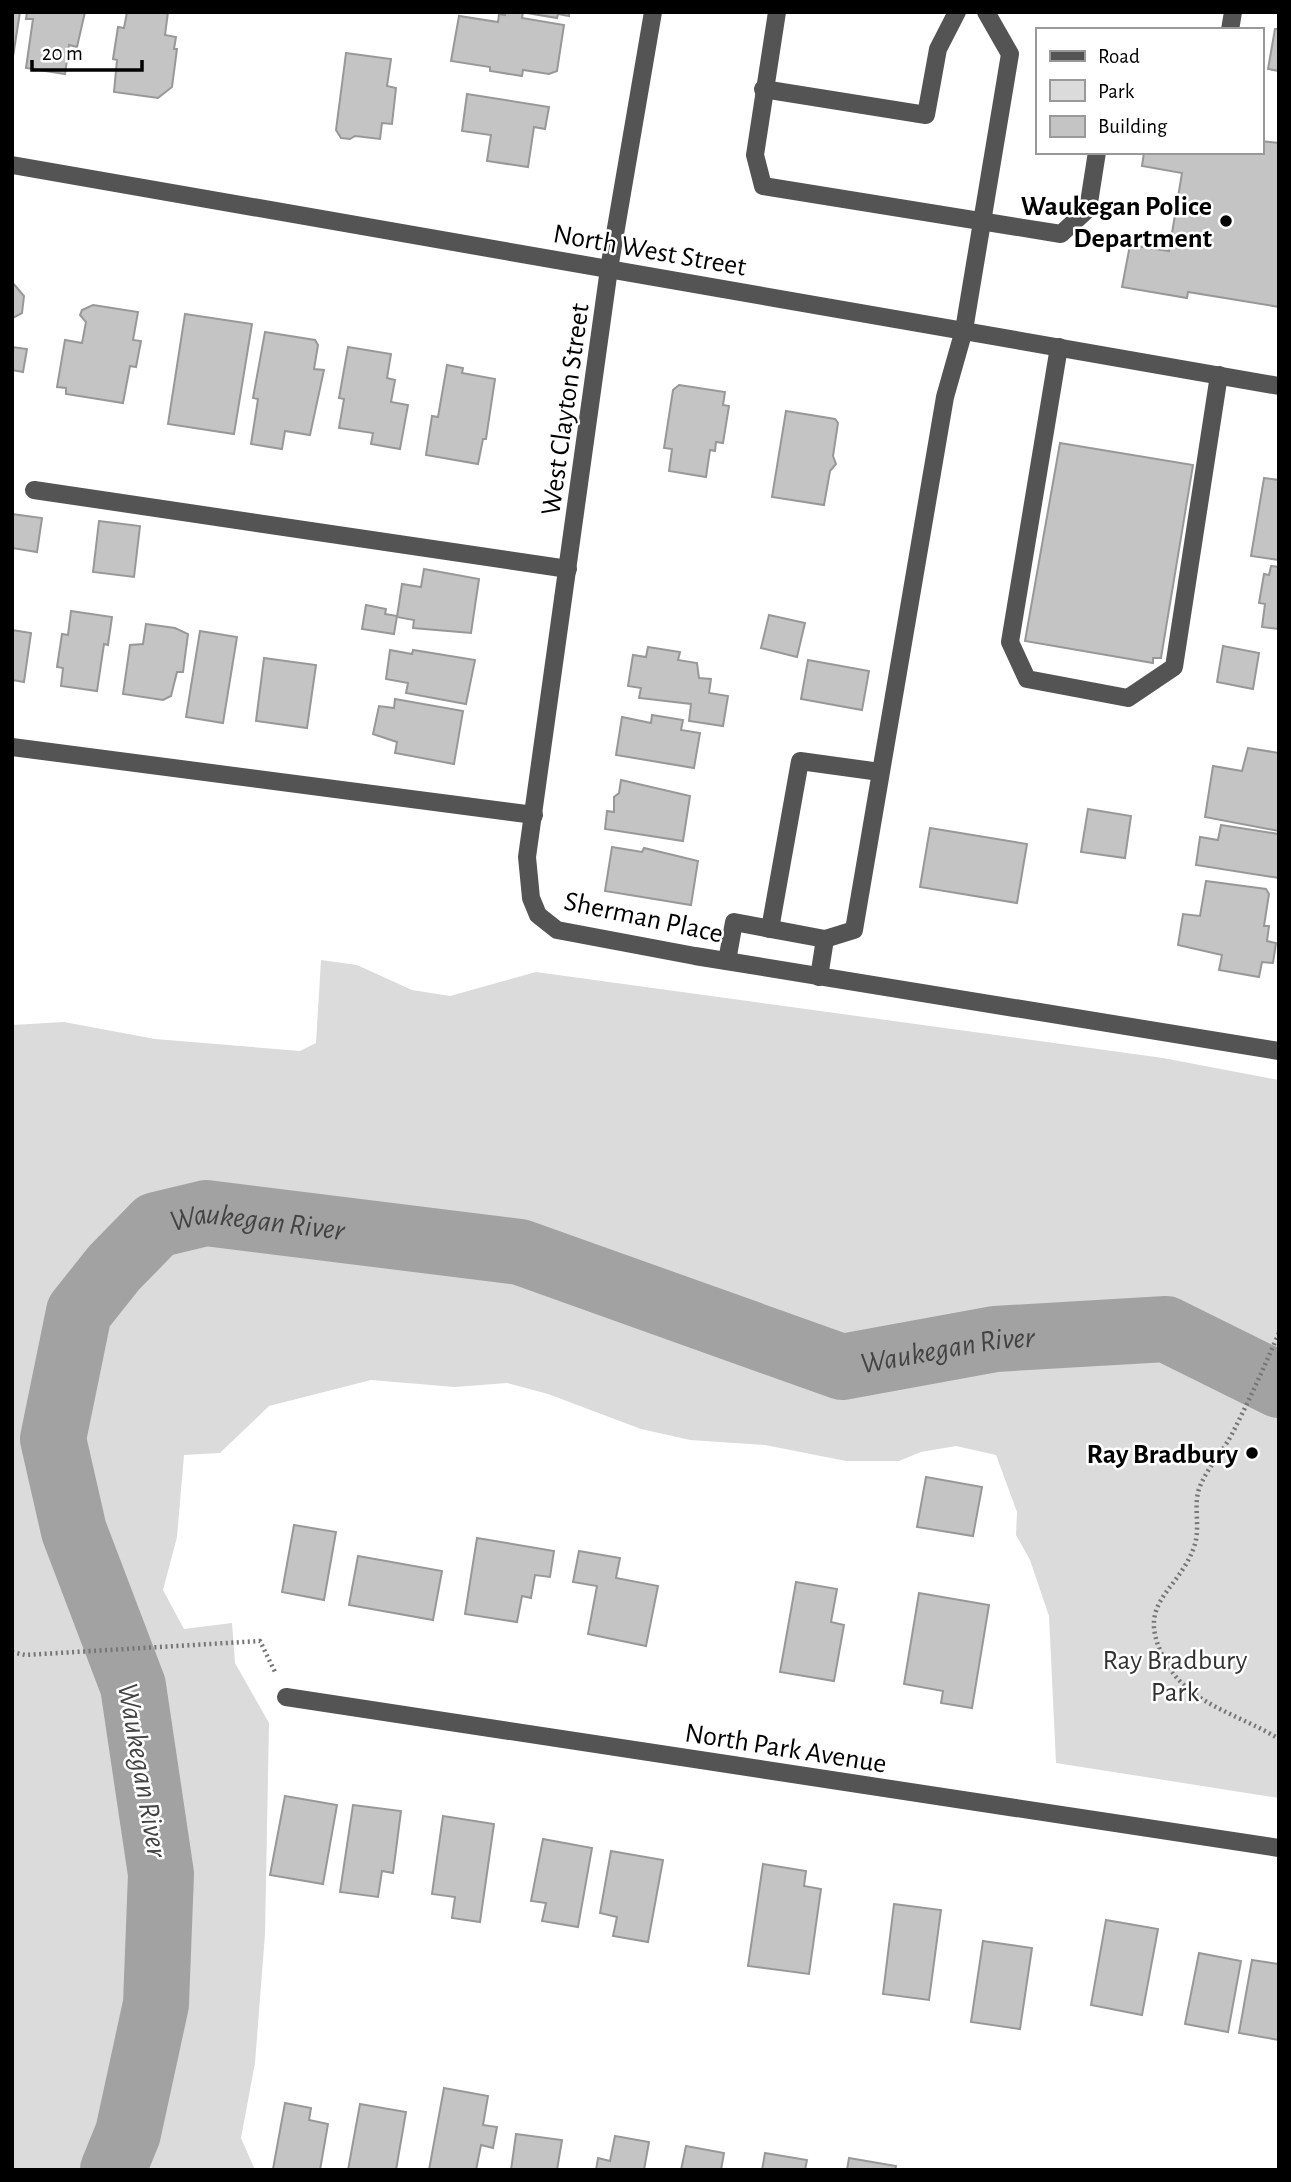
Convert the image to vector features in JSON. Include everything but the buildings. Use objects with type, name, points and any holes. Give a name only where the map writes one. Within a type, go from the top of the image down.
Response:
[{"type":"street","name":"West Clayton Street","points":[[534,815],[609,269],[653,12]]},
{"type":"street","points":[[777,12],[763,89],[755,155],[763,186],[1061,234],[1088,209],[1097,154]]},
{"type":"street","points":[[763,89],[926,115],[937,49],[957,12]]},
{"type":"street","points":[[727,961],[734,922],[825,939],[854,930],[945,397],[964,331],[1010,54],[986,12]]},
{"type":"street","name":"North West Street","points":[[12,165],[1279,386]]},
{"type":"street","points":[[1059,347],[1010,642],[1027,679],[1128,698],[1174,667],[1219,375]]},
{"type":"street","points":[[33,490],[568,569]]},
{"type":"street","points":[[12,747],[534,815]]},
{"type":"street","points":[[770,929],[800,761],[880,772]]},
{"type":"street","name":"Sherman Place","points":[[534,815],[527,857],[531,898],[538,915],[558,930],[819,977],[1279,1051]]},
{"type":"street","points":[[819,977],[825,939]]},
{"type":"street","name":"North Park Avenue","points":[[286,1697],[1279,1848]]},
{"type":"path","points":[[1279,1333],[1233,1433],[1204,1477],[1197,1493],[1199,1522],[1195,1546],[1187,1562],[1160,1597],[1154,1622],[1169,1668],[1195,1696],[1279,1739]]},
{"type":"path","points":[[12,1652],[25,1655],[260,1641],[286,1697]]},
{"type":"green space","name":"Ray Bradbury Park","points":[[321,960],[357,965],[412,990],[450,996],[536,972],[1163,1058],[1279,1080],[1279,1798],[1056,1763],[1049,1616],[1030,1560],[1016,1535],[1017,1512],[996,1455],[956,1446],[921,1452],[899,1461],[846,1461],[765,1445],[690,1440],[641,1429],[548,1394],[507,1383],[455,1387],[371,1380],[269,1406],[220,1453],[184,1455],[177,1537],[163,1590],[184,1629],[232,1623],[235,1663],[269,1723],[265,1934],[255,2063],[241,2138],[255,2170],[12,2170],[12,1025],[64,1022],[155,1039],[300,1051],[316,1043]]},
{"type":"waterway","name":"Waukegan River","points":[[113,2170],[128,2133],[156,2004],[161,1874],[133,1686],[74,1531],[53,1439],[79,1312],[114,1268],[156,1225],[206,1213],[520,1252],[842,1367],[995,1339],[1166,1329],[1279,1385]]},
{"type":"place","name":"Waukegan Police Department","points":[[1226,221]]},
{"type":"place","name":"Ray Bradbury","points":[[1252,1453]]}]
